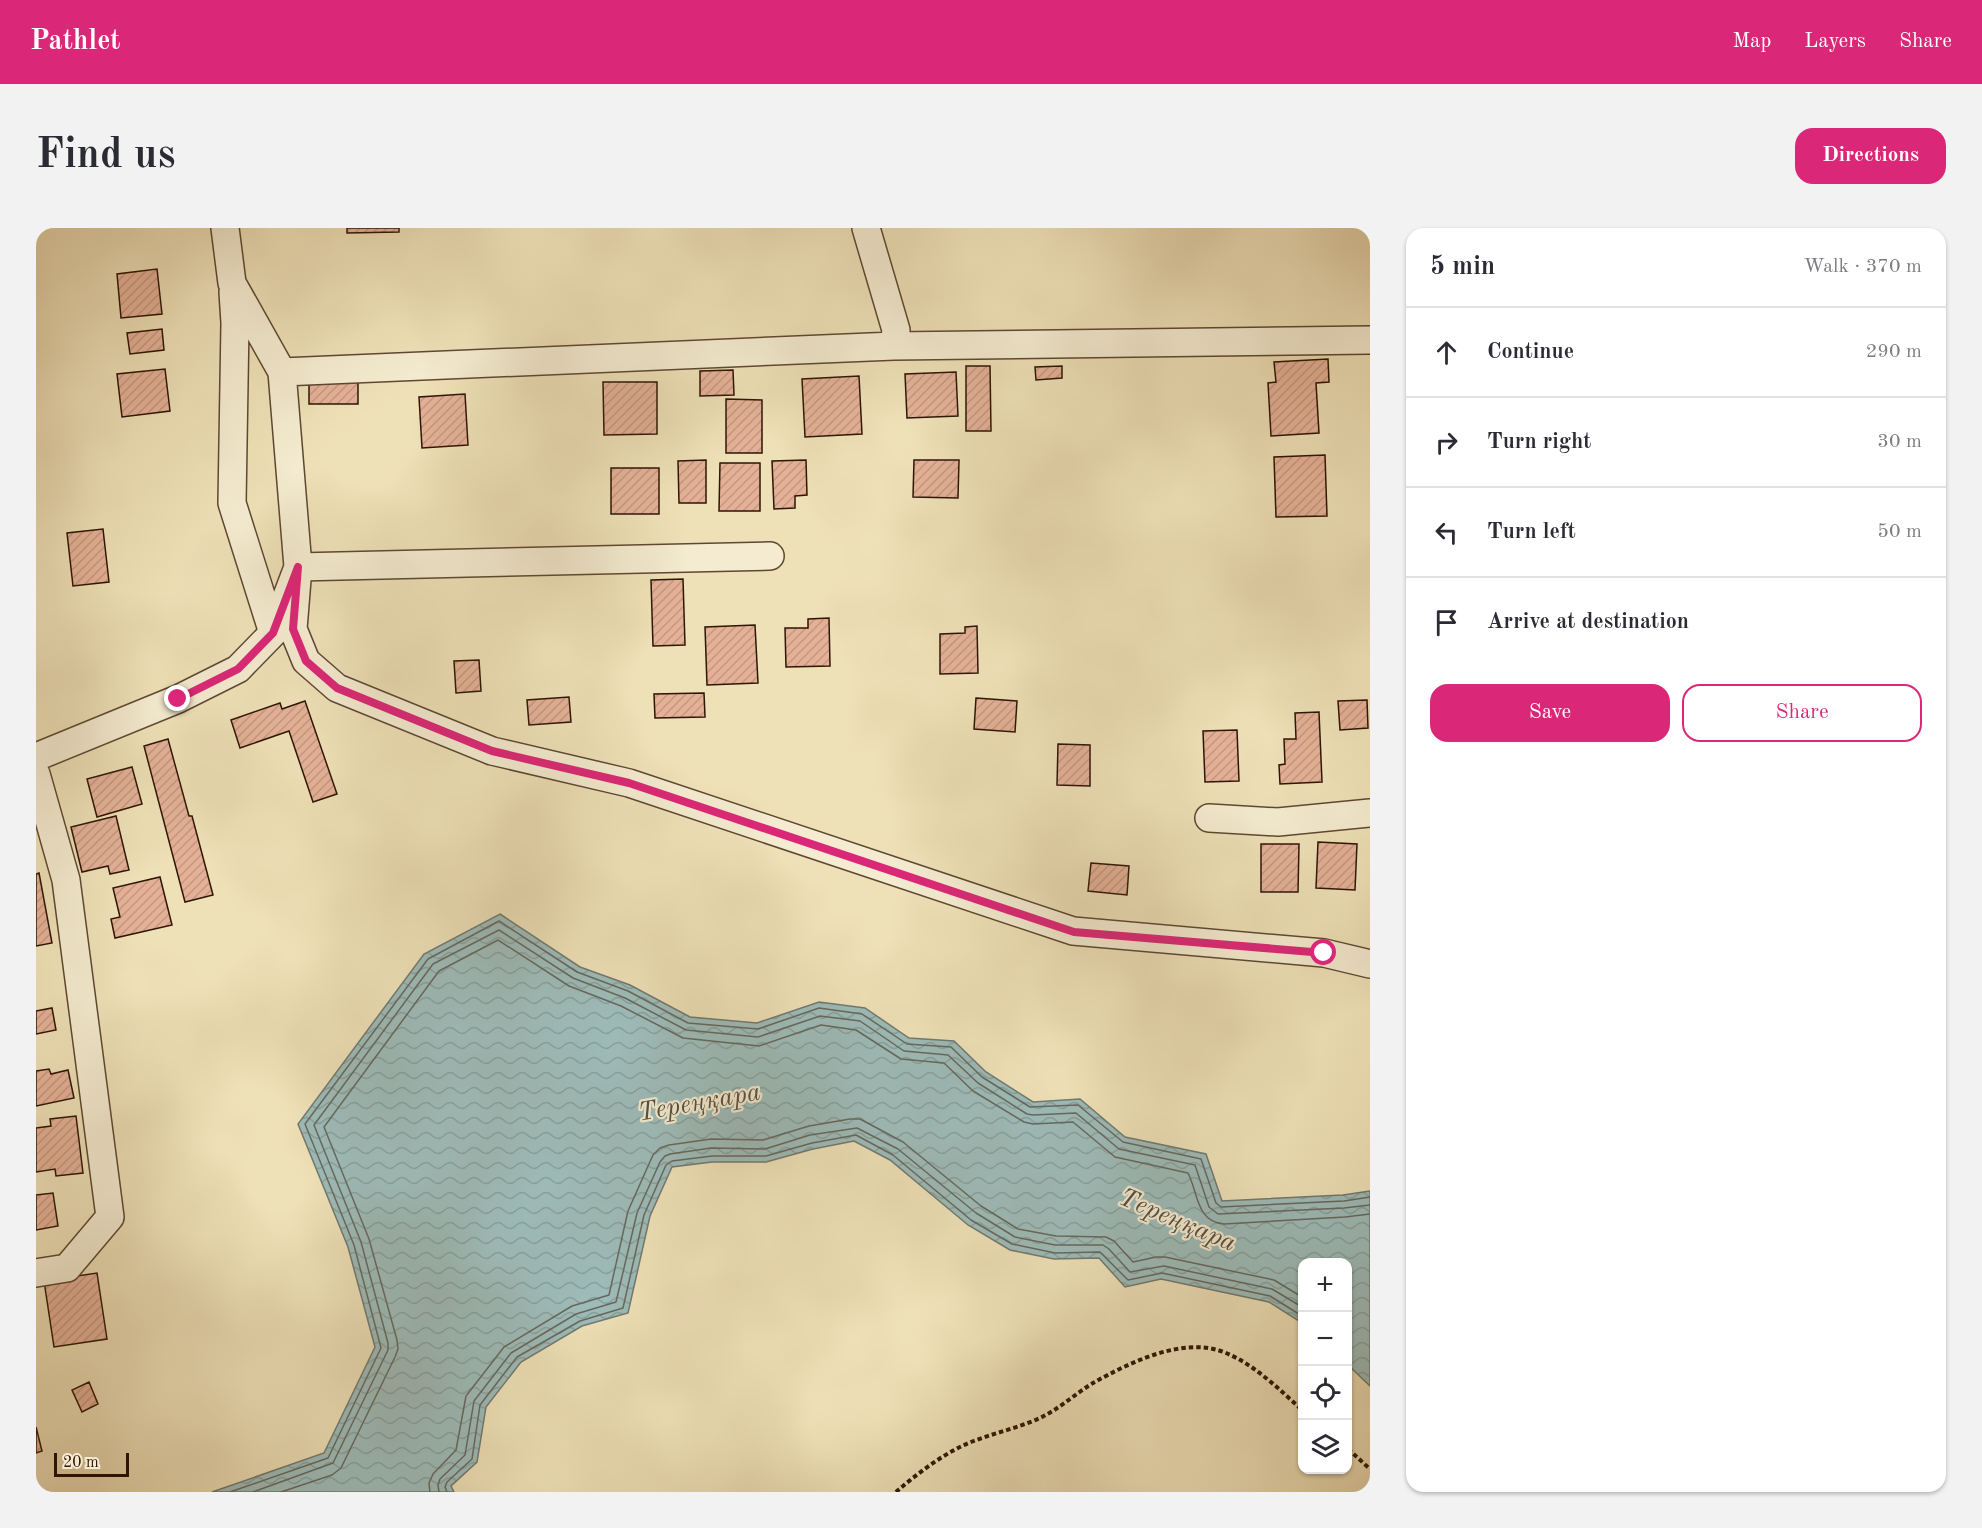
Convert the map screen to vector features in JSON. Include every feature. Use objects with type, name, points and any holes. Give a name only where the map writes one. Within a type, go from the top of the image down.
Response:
[{"type":"street","points":[[225,228],[235,323],[232,503],[273,633]]},
{"type":"street","points":[[866,228],[896,330],[894,346]]},
{"type":"street","points":[[232,284],[282,372],[298,567],[293,629],[306,661],[337,688],[492,751],[629,783],[1074,932],[1324,953],[1370,964]]},
{"type":"street","points":[[282,372],[894,346],[1370,340]]},
{"type":"street","points":[[298,567],[770,556]]},
{"type":"street","points":[[36,757],[178,699],[238,669],[273,633],[298,567]]},
{"type":"street","points":[[36,774],[66,880],[110,1217],[67,1268],[36,1273]]},
{"type":"street","points":[[1209,818],[1278,822],[1370,813]]},
{"type":"path","points":[[896,1492],[913,1477],[969,1443],[1039,1418],[1091,1385],[1142,1359],[1165,1351],[1190,1348],[1226,1352],[1264,1376],[1298,1406]]},
{"type":"path","points":[[1352,1453],[1370,1469]]},
{"type":"water","name":"Тереңқара","points":[[500,914],[580,967],[630,985],[690,1017],[757,1023],[819,1002],[865,1008],[909,1038],[954,1041],[986,1072],[1033,1102],[1080,1099],[1125,1137],[1206,1154],[1222,1201],[1343,1195],[1370,1191],[1370,1386],[1352,1369],[1352,1258],[1298,1258],[1298,1320],[1269,1302],[1161,1279],[1125,1287],[1099,1258],[1054,1259],[1010,1250],[968,1225],[890,1160],[854,1141],[766,1162],[712,1162],[672,1167],[650,1216],[628,1313],[582,1326],[521,1362],[486,1407],[477,1462],[451,1486],[454,1492],[212,1492],[324,1453],[375,1347],[348,1247],[298,1124],[424,954]]},
{"type":"building","points":[[347,228],[399,228],[399,232],[347,233]]},
{"type":"building","points":[[157,269],[162,314],[121,318],[117,274]]},
{"type":"building","points":[[162,329],[164,350],[130,354],[127,333]]},
{"type":"building","points":[[1328,359],[1329,382],[1316,383],[1319,433],[1271,436],[1268,383],[1276,382],[1274,362]]},
{"type":"building","points":[[966,366],[990,366],[991,431],[966,431]]},
{"type":"building","points":[[1062,366],[1062,378],[1036,380],[1035,367]]},
{"type":"building","points":[[165,369],[170,411],[122,417],[117,374]]},
{"type":"building","points":[[733,370],[734,395],[700,396],[700,371]]},
{"type":"building","points":[[956,372],[958,416],[907,418],[905,374]]},
{"type":"building","points":[[859,376],[862,434],[805,437],[802,379]]},
{"type":"building","points":[[309,381],[358,381],[358,404],[309,404]]},
{"type":"building","points":[[603,382],[657,382],[657,434],[604,435]]},
{"type":"building","points":[[465,394],[468,445],[422,448],[419,397]]},
{"type":"building","points":[[726,399],[762,400],[762,453],[726,453]]},
{"type":"building","points":[[1325,455],[1327,516],[1276,517],[1274,457]]},
{"type":"building","points":[[706,460],[706,503],[679,503],[678,461]]},
{"type":"building","points":[[806,460],[807,495],[795,496],[795,508],[774,509],[772,461]]},
{"type":"building","points":[[914,460],[959,460],[958,498],[913,497]]},
{"type":"building","points":[[720,463],[760,463],[760,511],[719,511]]},
{"type":"building","points":[[611,468],[659,468],[659,514],[611,514]]},
{"type":"building","points":[[103,529],[109,582],[73,586],[67,533]]},
{"type":"building","points":[[683,579],[685,645],[653,646],[651,580]]},
{"type":"building","points":[[829,618],[830,666],[786,667],[785,628],[808,628],[808,619]]},
{"type":"building","points":[[755,625],[758,683],[707,685],[705,627]]},
{"type":"building","points":[[977,626],[978,673],[940,674],[940,634],[965,633],[965,627]]},
{"type":"building","points":[[479,660],[481,691],[456,693],[454,661]]},
{"type":"building","points":[[704,693],[705,717],[655,718],[654,694]]},
{"type":"building","points":[[569,697],[571,722],[529,725],[527,700]]},
{"type":"building","points":[[976,698],[1017,701],[1015,732],[974,729]]},
{"type":"building","points":[[1367,700],[1368,728],[1340,730],[1338,701]]},
{"type":"building","points":[[305,701],[337,794],[313,802],[289,731],[240,748],[231,720],[280,703],[282,709]]},
{"type":"building","points":[[1319,712],[1322,782],[1280,784],[1279,765],[1285,764],[1284,739],[1296,739],[1295,713]]},
{"type":"building","points":[[1237,730],[1239,781],[1205,782],[1203,731]]},
{"type":"building","points":[[168,739],[213,895],[185,902],[144,746]]},
{"type":"building","points":[[1058,744],[1090,745],[1090,786],[1057,785]]},
{"type":"building","points":[[132,767],[142,804],[97,817],[87,779]]},
{"type":"building","points":[[116,816],[129,870],[110,874],[108,866],[82,872],[71,827]]},
{"type":"building","points":[[1318,842],[1357,844],[1355,890],[1316,888]]},
{"type":"building","points":[[1261,844],[1299,844],[1298,892],[1261,892]]},
{"type":"building","points":[[1091,863],[1129,866],[1127,895],[1088,891]]},
{"type":"building","points":[[39,873],[52,943],[36,946],[36,874]]},
{"type":"building","points":[[160,877],[172,925],[115,938],[111,919],[120,917],[113,888]]},
{"type":"building","points":[[52,1008],[56,1030],[36,1034],[36,1011]]},
{"type":"building","points":[[49,1069],[51,1074],[68,1070],[74,1098],[36,1106],[36,1071]]},
{"type":"building","points":[[76,1116],[83,1173],[56,1176],[55,1169],[36,1172],[36,1128],[51,1126],[50,1119]]},
{"type":"building","points":[[53,1193],[58,1226],[36,1230],[36,1195]]},
{"type":"building","points":[[97,1273],[107,1339],[54,1347],[44,1281]]},
{"type":"building","points":[[89,1382],[98,1404],[82,1412],[72,1390]]},
{"type":"building","points":[[36,1427],[42,1451],[36,1453]]},
{"type":"route","points":[[178,699],[238,669],[273,633],[298,567],[293,629],[306,661],[337,688],[492,751],[629,783],[1074,932],[1324,953]]}]
